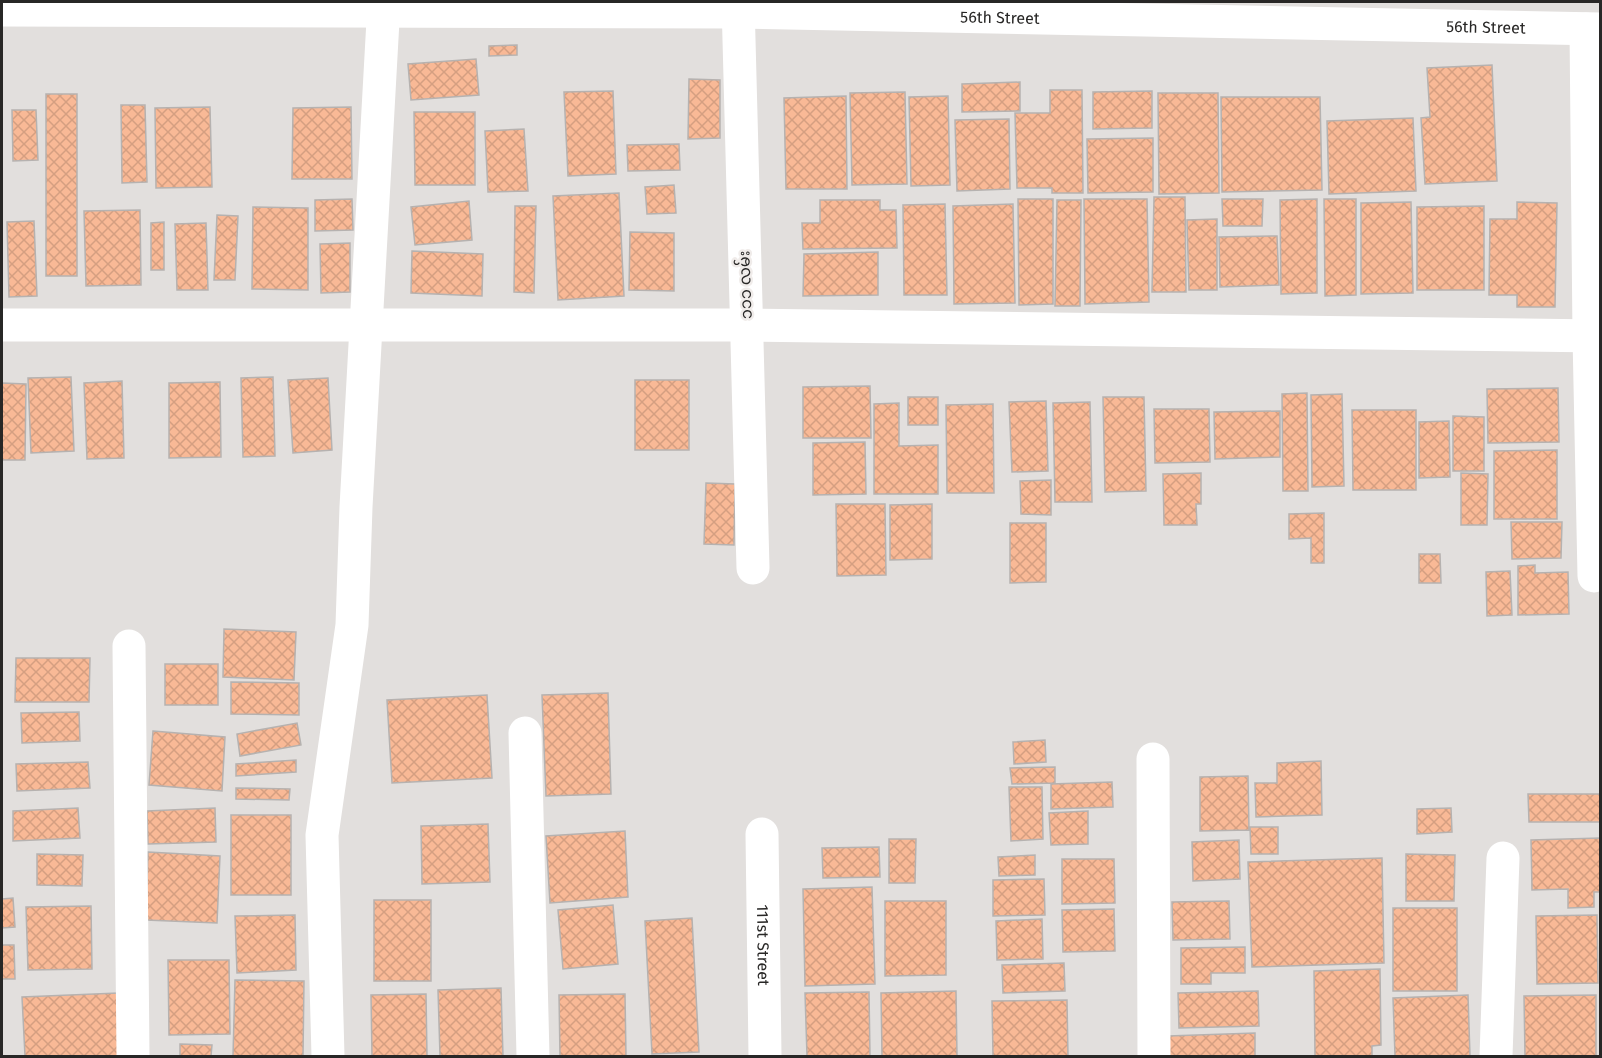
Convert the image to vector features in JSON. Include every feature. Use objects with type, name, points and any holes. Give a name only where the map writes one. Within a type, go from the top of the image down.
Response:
[{"type":"street","name":"56th Street","points":[[2,10],[384,6],[737,7],[1593,29]]},
{"type":"street","points":[[328,1056],[322,835],[352,625],[356,507],[384,6]]},
{"type":"street","name":"၁၁၁ လမ်း","points":[[737,7],[753,568]]},
{"type":"street","points":[[1593,29],[1594,576]]},
{"type":"street","points":[[2,325],[746,325],[1594,336]]},
{"type":"street","points":[[129,646],[133,1056]]},
{"type":"street","points":[[525,733],[533,1056]]},
{"type":"street","points":[[1153,759],[1154,1056]]},
{"type":"street","name":"111st Street","points":[[762,834],[765,1056]]},
{"type":"street","points":[[1496,1056],[1503,858]]},
{"type":"building","points":[[517,45],[517,55],[489,56],[489,46]]},
{"type":"building","points":[[476,59],[479,95],[411,100],[408,64]]},
{"type":"building","points":[[1492,65],[1497,181],[1425,184],[1421,118],[1430,117],[1427,68]]},
{"type":"building","points":[[689,79],[720,80],[720,138],[688,139]]},
{"type":"building","points":[[1020,82],[1020,111],[962,112],[962,84]]},
{"type":"building","points":[[1050,90],[1082,90],[1083,193],[1052,193],[1052,188],[1017,188],[1015,113],[1050,113]]},
{"type":"building","points":[[613,91],[616,174],[568,176],[564,92]]},
{"type":"building","points":[[1152,91],[1152,128],[1093,129],[1093,92]]},
{"type":"building","points":[[905,92],[907,184],[852,185],[850,93]]},
{"type":"building","points":[[1158,93],[1218,93],[1219,193],[1159,194]]},
{"type":"building","points":[[46,94],[77,94],[77,276],[46,276]]},
{"type":"building","points":[[846,96],[847,189],[786,189],[784,98]]},
{"type":"building","points":[[948,96],[950,185],[911,186],[909,97]]},
{"type":"building","points":[[1221,97],[1320,97],[1322,190],[1222,192]]},
{"type":"building","points":[[121,105],[145,105],[147,182],[122,183]]},
{"type":"building","points":[[210,107],[212,187],[156,188],[155,108]]},
{"type":"building","points":[[351,107],[352,179],[292,179],[293,108]]},
{"type":"building","points":[[12,110],[36,110],[38,160],[13,161]]},
{"type":"building","points":[[414,112],[475,112],[475,185],[415,185]]},
{"type":"building","points":[[1413,118],[1416,191],[1329,194],[1327,121]]},
{"type":"building","points":[[1009,119],[1010,189],[957,191],[955,120]]},
{"type":"building","points":[[524,129],[528,191],[488,192],[485,131]]},
{"type":"building","points":[[1153,138],[1153,192],[1088,193],[1087,139]]},
{"type":"building","points":[[679,144],[680,170],[628,171],[627,145]]},
{"type":"building","points":[[674,185],[676,213],[647,214],[645,187]]},
{"type":"building","points":[[619,193],[624,296],[558,300],[553,196]]},
{"type":"building","points":[[1154,197],[1185,197],[1186,292],[1152,292]]},
{"type":"building","points":[[352,199],[353,230],[315,231],[315,200]]},
{"type":"building","points":[[1018,199],[1053,199],[1053,304],[1019,305]]},
{"type":"building","points":[[1084,199],[1147,199],[1149,302],[1085,304]]},
{"type":"building","points":[[1222,199],[1263,199],[1262,226],[1223,226]]},
{"type":"building","points":[[1317,199],[1317,293],[1281,294],[1280,200]]},
{"type":"building","points":[[1324,199],[1356,199],[1356,295],[1325,296]]},
{"type":"building","points":[[820,200],[880,200],[880,210],[896,210],[897,248],[803,249],[802,223],[820,223]]},
{"type":"building","points":[[1057,200],[1081,200],[1080,306],[1055,306]]},
{"type":"building","points":[[469,201],[472,240],[415,245],[411,207]]},
{"type":"building","points":[[1411,202],[1413,293],[1361,294],[1361,203]]},
{"type":"building","points":[[1517,202],[1557,203],[1555,307],[1517,307],[1517,295],[1489,295],[1490,219],[1517,219]]},
{"type":"building","points":[[945,204],[947,295],[904,295],[903,205]]},
{"type":"building","points":[[1013,204],[1015,303],[954,304],[953,206]]},
{"type":"building","points":[[515,206],[536,206],[534,293],[514,292]]},
{"type":"building","points":[[1484,206],[1484,290],[1417,290],[1417,207]]},
{"type":"building","points":[[253,207],[308,208],[308,290],[252,289]]},
{"type":"building","points":[[140,210],[141,285],[86,286],[84,211]]},
{"type":"building","points":[[217,215],[238,216],[235,280],[214,280]]},
{"type":"building","points":[[1217,219],[1217,290],[1189,290],[1187,220]]},
{"type":"building","points":[[34,221],[37,296],[9,297],[7,222]]},
{"type":"building","points":[[164,222],[164,270],[151,270],[151,223]]},
{"type":"building","points":[[206,223],[208,290],[177,290],[175,224]]},
{"type":"building","points":[[630,232],[674,233],[674,291],[629,290]]},
{"type":"building","points":[[1277,236],[1279,285],[1220,287],[1219,237]]},
{"type":"building","points":[[350,243],[350,292],[321,293],[320,244]]},
{"type":"building","points":[[412,251],[483,254],[482,296],[411,293]]},
{"type":"building","points":[[878,252],[878,295],[803,296],[804,254]]},
{"type":"building","points":[[71,377],[74,451],[31,453],[28,378]]},
{"type":"building","points":[[273,377],[275,456],[243,457],[241,378]]},
{"type":"building","points":[[328,378],[332,450],[293,453],[288,380]]},
{"type":"building","points":[[635,380],[689,380],[689,450],[635,450]]},
{"type":"building","points":[[122,381],[124,458],[87,459],[84,383]]},
{"type":"building","points":[[220,382],[221,457],[169,458],[169,383]]},
{"type":"building","points":[[2,383],[26,384],[25,460],[2,460]]},
{"type":"building","points":[[870,386],[871,438],[803,438],[803,387]]},
{"type":"building","points":[[1558,388],[1559,442],[1488,443],[1487,389]]},
{"type":"building","points":[[1307,393],[1308,491],[1283,491],[1282,394]]},
{"type":"building","points":[[1342,394],[1344,486],[1312,487],[1311,395]]},
{"type":"building","points":[[908,397],[938,397],[938,425],[908,425]]},
{"type":"building","points":[[1103,397],[1144,397],[1146,491],[1105,492]]},
{"type":"building","points":[[1046,401],[1048,471],[1012,472],[1009,402]]},
{"type":"building","points":[[1090,402],[1092,502],[1055,502],[1053,403]]},
{"type":"building","points":[[899,403],[899,446],[938,445],[938,494],[874,494],[874,404]]},
{"type":"building","points":[[993,404],[994,493],[947,493],[946,405]]},
{"type":"building","points":[[1154,409],[1209,409],[1210,462],[1155,463]]},
{"type":"building","points":[[1352,410],[1416,410],[1416,490],[1353,490]]},
{"type":"building","points":[[1280,411],[1280,457],[1215,459],[1214,412]]},
{"type":"building","points":[[1453,416],[1484,417],[1484,471],[1453,471]]},
{"type":"building","points":[[1449,421],[1450,477],[1419,478],[1419,422]]},
{"type":"building","points":[[865,442],[866,494],[813,495],[813,443]]},
{"type":"building","points":[[1557,450],[1557,519],[1494,519],[1494,451]]},
{"type":"building","points":[[1201,473],[1201,504],[1196,504],[1197,525],[1164,525],[1163,474]]},
{"type":"building","points":[[1461,473],[1488,474],[1487,525],[1461,525]]},
{"type":"building","points":[[1051,480],[1051,515],[1021,514],[1020,481]]},
{"type":"building","points":[[706,483],[735,484],[734,545],[704,544]]},
{"type":"building","points":[[836,504],[885,504],[886,575],[837,576]]},
{"type":"building","points":[[932,504],[932,559],[890,560],[890,505]]},
{"type":"building","points":[[1324,513],[1324,563],[1311,563],[1311,538],[1289,539],[1289,514]]},
{"type":"building","points":[[1511,522],[1562,522],[1561,558],[1512,559]]},
{"type":"building","points":[[1010,523],[1046,523],[1046,582],[1010,583]]},
{"type":"building","points":[[1419,554],[1440,554],[1441,583],[1419,583]]},
{"type":"building","points":[[1535,565],[1535,573],[1568,572],[1569,614],[1518,615],[1518,566]]},
{"type":"building","points":[[1510,571],[1512,615],[1487,616],[1486,572]]},
{"type":"building","points":[[224,629],[296,632],[294,680],[223,677]]},
{"type":"building","points":[[16,658],[90,658],[89,702],[15,702]]},
{"type":"building","points":[[165,664],[218,664],[218,705],[165,705]]},
{"type":"building","points":[[231,682],[299,683],[299,715],[231,714]]},
{"type":"building","points":[[608,693],[611,794],[546,796],[542,695]]},
{"type":"building","points":[[487,695],[492,778],[392,783],[387,700]]},
{"type":"building","points":[[79,712],[80,741],[22,743],[21,713]]},
{"type":"building","points":[[297,723],[301,745],[240,756],[237,734]]},
{"type":"building","points":[[153,731],[225,737],[222,791],[149,785]]},
{"type":"building","points":[[1045,740],[1046,762],[1014,764],[1013,742]]},
{"type":"building","points":[[296,760],[296,772],[236,776],[236,764]]},
{"type":"building","points":[[1321,761],[1322,815],[1256,817],[1255,783],[1277,783],[1277,763]]},
{"type":"building","points":[[88,762],[90,788],[17,791],[16,764]]},
{"type":"building","points":[[1055,767],[1055,783],[1012,784],[1010,768]]},
{"type":"building","points":[[1248,776],[1249,830],[1200,831],[1200,777]]},
{"type":"building","points":[[1112,782],[1113,807],[1051,809],[1051,784]]},
{"type":"building","points":[[1009,787],[1042,787],[1043,839],[1011,841]]},
{"type":"building","points":[[236,788],[290,789],[289,800],[236,799]]},
{"type":"building","points":[[1528,794],[1600,794],[1600,822],[1529,822]]},
{"type":"building","points":[[78,808],[80,838],[13,841],[13,811]]},
{"type":"building","points":[[215,808],[216,842],[148,844],[147,811]]},
{"type":"building","points":[[1451,808],[1452,832],[1417,834],[1417,809]]},
{"type":"building","points":[[1088,811],[1088,844],[1051,845],[1049,813]]},
{"type":"building","points":[[231,815],[291,815],[291,895],[231,895]]},
{"type":"building","points":[[488,824],[490,882],[422,884],[421,826]]},
{"type":"building","points":[[1250,827],[1278,827],[1278,854],[1251,854]]},
{"type":"building","points":[[625,831],[628,897],[550,903],[546,836]]},
{"type":"building","points":[[1600,838],[1600,892],[1594,892],[1594,907],[1568,908],[1568,889],[1532,890],[1531,840]]},
{"type":"building","points":[[889,839],[916,839],[915,883],[889,883]]},
{"type":"building","points":[[1239,840],[1240,879],[1193,881],[1192,842]]},
{"type":"building","points":[[879,847],[880,877],[823,878],[822,848]]},
{"type":"building","points":[[148,852],[220,856],[217,923],[146,920]]},
{"type":"building","points":[[37,854],[83,855],[82,886],[37,885]]},
{"type":"building","points":[[1406,854],[1455,855],[1454,901],[1406,901]]},
{"type":"building","points":[[1035,855],[1035,875],[999,876],[998,857]]},
{"type":"building","points":[[1382,858],[1384,963],[1252,967],[1248,862]]},
{"type":"building","points":[[1062,859],[1114,859],[1115,903],[1062,904]]},
{"type":"building","points":[[1044,879],[1045,915],[993,916],[993,880]]},
{"type":"building","points":[[872,887],[875,984],[805,986],[803,889]]},
{"type":"building","points":[[13,898],[15,927],[2,928],[2,899]]},
{"type":"building","points":[[374,900],[431,900],[431,981],[374,981]]},
{"type":"building","points":[[885,901],[946,901],[946,975],[885,976]]},
{"type":"building","points":[[1229,901],[1230,939],[1173,940],[1172,902]]},
{"type":"building","points":[[613,905],[618,964],[563,969],[558,910]]},
{"type":"building","points":[[91,906],[92,969],[28,970],[26,907]]},
{"type":"building","points":[[1393,908],[1457,908],[1457,991],[1393,991]]},
{"type":"building","points":[[1114,909],[1115,951],[1063,952],[1062,910]]},
{"type":"building","points":[[295,915],[296,970],[237,973],[235,916]]},
{"type":"building","points":[[1597,915],[1598,983],[1537,984],[1536,916]]},
{"type":"building","points":[[692,918],[699,1052],[652,1054],[645,921]]},
{"type":"building","points":[[1042,919],[1043,959],[997,960],[996,921]]},
{"type":"building","points":[[2,945],[14,945],[15,979],[2,979]]},
{"type":"building","points":[[1245,947],[1245,973],[1211,973],[1211,984],[1181,984],[1181,948]]},
{"type":"building","points":[[168,960],[229,960],[230,1034],[169,1035]]},
{"type":"building","points":[[1064,963],[1065,991],[1003,993],[1002,965]]},
{"type":"building","points":[[1380,969],[1381,1045],[1372,1046],[1372,1056],[1315,1056],[1314,971]]},
{"type":"building","points":[[235,980],[304,981],[303,1056],[233,1056]]},
{"type":"building","points":[[501,988],[503,1056],[440,1056],[438,990]]},
{"type":"building","points":[[956,991],[957,1056],[882,1056],[881,993]]},
{"type":"building","points":[[1258,991],[1259,1026],[1179,1028],[1178,993]]},
{"type":"building","points":[[869,992],[870,1056],[807,1056],[805,993]]},
{"type":"building","points":[[118,993],[120,1056],[25,1056],[22,997]]},
{"type":"building","points":[[426,994],[427,1056],[372,1056],[371,995]]},
{"type":"building","points":[[625,994],[626,1056],[560,1056],[559,995]]},
{"type":"building","points":[[1468,995],[1470,1056],[1395,1056],[1393,998]]},
{"type":"building","points":[[1596,995],[1596,1056],[1525,1056],[1524,996]]},
{"type":"building","points":[[1067,1000],[1068,1056],[993,1056],[992,1001]]},
{"type":"building","points":[[1255,1033],[1255,1056],[1169,1056],[1168,1036]]},
{"type":"building","points":[[180,1044],[212,1045],[211,1056],[180,1056]]}]
